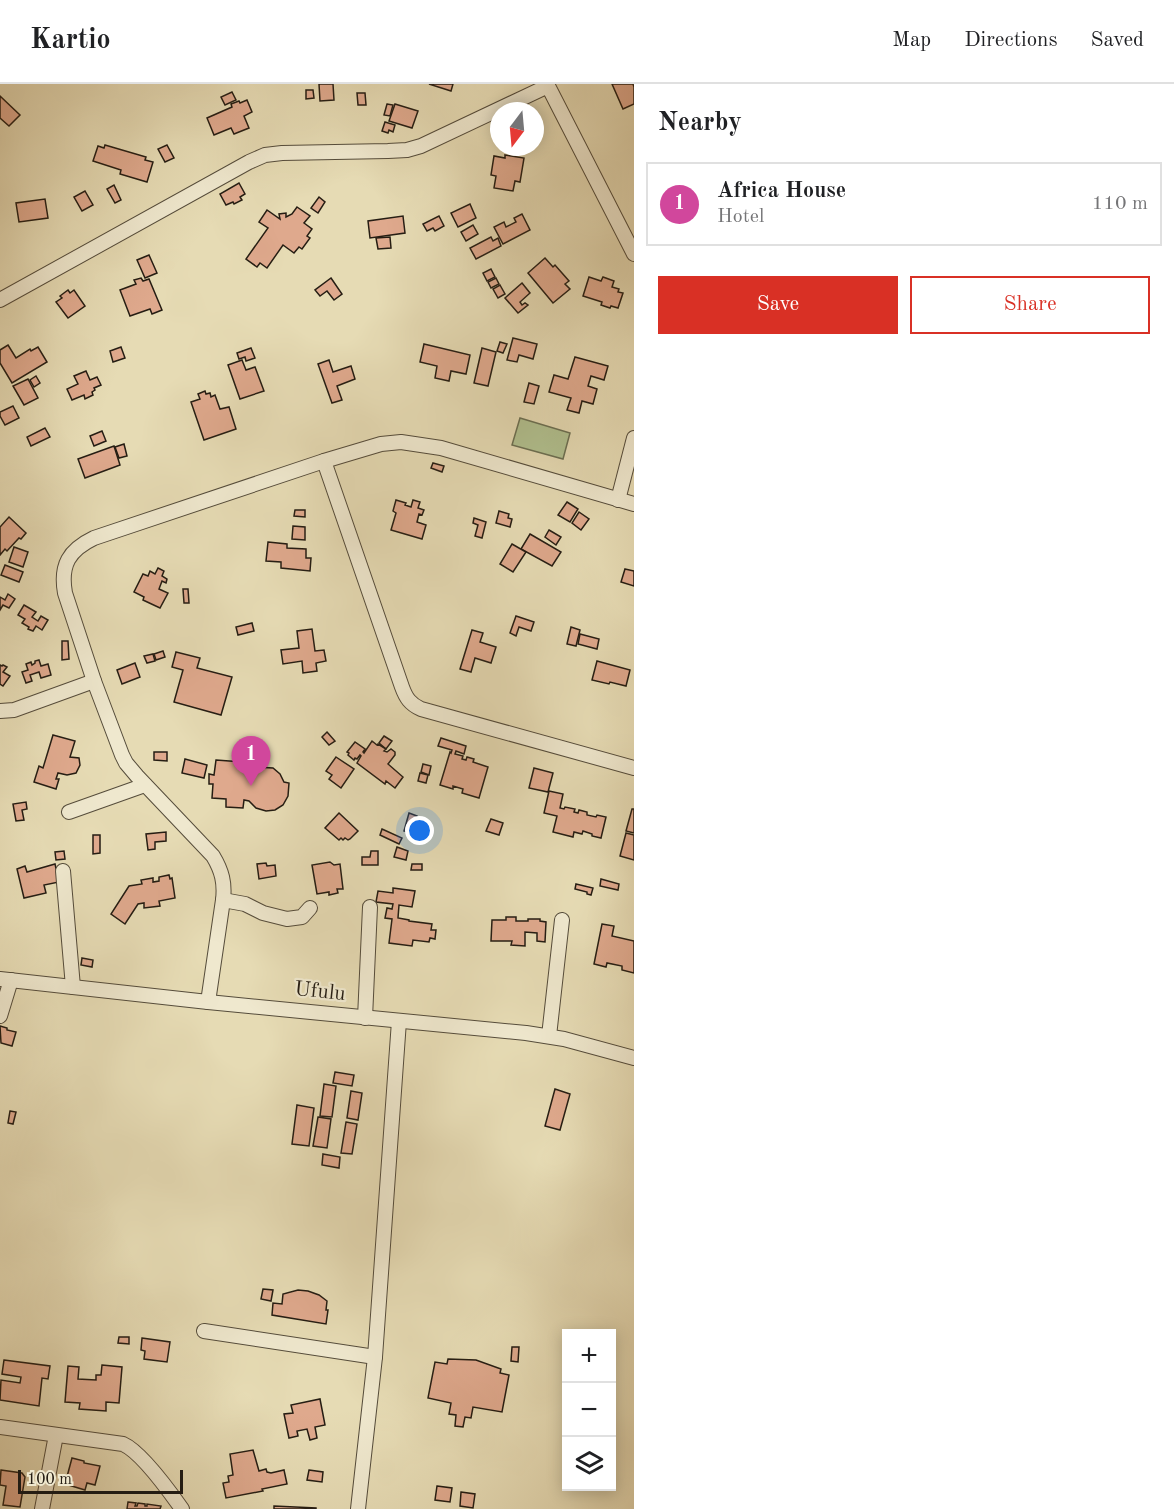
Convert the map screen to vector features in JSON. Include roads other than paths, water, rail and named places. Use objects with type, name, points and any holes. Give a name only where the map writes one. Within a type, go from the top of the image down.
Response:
[{"type":"street","points":[[0,300],[265,155],[407,150],[421,146],[548,85],[634,255]]},
{"type":"street","points":[[618,500],[634,438]]},
{"type":"street","points":[[208,1002],[223,900],[221,871],[213,856],[145,785],[122,755],[64,593],[64,568],[78,547],[94,538],[324,461],[381,444],[401,442],[441,448],[634,504]]},
{"type":"street","points":[[324,461],[404,694],[411,704],[421,709],[634,768]]},
{"type":"street","points":[[0,711],[14,710],[94,681]]},
{"type":"street","points":[[69,812],[145,785]]},
{"type":"street","points":[[63,871],[73,987]]},
{"type":"street","points":[[223,900],[245,904],[287,919],[302,916],[310,908]]},
{"type":"street","points":[[365,1018],[370,908]]},
{"type":"street","points":[[549,1036],[562,920]]},
{"type":"street","points":[[0,1016],[5,980]]},
{"type":"street","name":"Ufulu","points":[[5,980],[502,1030],[574,1041],[634,1058]]},
{"type":"street","points":[[358,1509],[375,1357],[399,1021]]},
{"type":"street","points":[[204,1331],[375,1357]]},
{"type":"street","points":[[0,1427],[123,1444],[140,1457],[182,1509]]},
{"type":"street","points":[[42,1509],[56,1435]]},
{"type":"place","name":"Africa House","points":[[251,786]]}]
